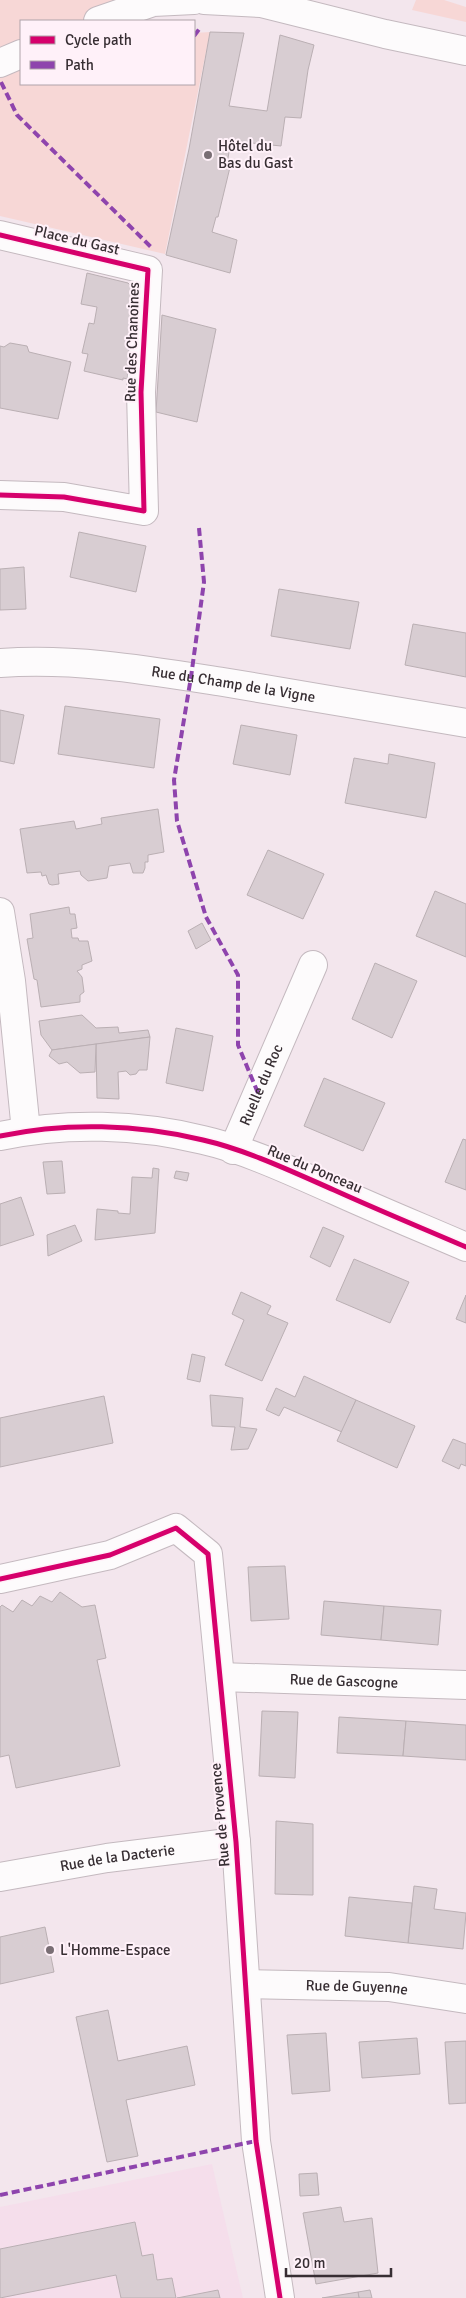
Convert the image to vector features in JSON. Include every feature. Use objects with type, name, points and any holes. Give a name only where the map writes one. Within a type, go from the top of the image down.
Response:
[{"type":"street","points":[[101,20],[153,2],[194,0]]},
{"type":"street","points":[[204,0],[261,3],[385,34],[466,51]]},
{"type":"street","points":[[0,64],[20,54]]},
{"type":"street","name":"Place du Gast","points":[[0,235],[148,270]]},
{"type":"street","name":"Rue des Chanoines","points":[[0,496],[64,497],[144,511],[142,392],[148,270]]},
{"type":"street","name":"Rue du Champ de la Vigne","points":[[0,663],[56,661],[102,663],[327,698],[466,723]]},
{"type":"street","points":[[0,912],[12,989],[13,1133]]},
{"type":"street","name":"Ruelle du Roc","points":[[233,1150],[313,965]]},
{"type":"street","name":"Rue du Ponceau","points":[[13,1133],[83,1127],[158,1131],[204,1140],[292,1171],[466,1247]]},
{"type":"street","name":"Rue de Provence","points":[[0,1579],[110,1555],[176,1528],[208,1554],[236,1842],[257,2150],[280,2298]]},
{"type":"street","name":"Rue de Gascogne","points":[[220,1677],[466,1685]]},
{"type":"street","name":"Rue de la Dacterie","points":[[0,1877],[106,1858],[236,1842]]},
{"type":"street","name":"Rue de Guyenne","points":[[246,1984],[389,1987],[466,1999]]},
{"type":"shaded area","points":[[0,0],[139,0],[139,20],[20,20],[20,85],[195,85],[195,33],[210,32],[165,254],[0,216]]},
{"type":"shaded area","points":[[416,0],[444,0],[466,7],[466,22],[412,10]]},
{"type":"shaded area","points":[[212,2164],[243,2298],[0,2298],[0,2207]]},
{"type":"building","name":"Hôtel du Bas du Gast","points":[[210,32],[244,33],[229,106],[267,111],[280,35],[314,45],[308,70],[301,118],[285,117],[281,146],[232,142],[230,146],[228,158],[231,163],[218,217],[216,217],[212,232],[237,240],[230,273],[166,255],[189,149]]},
{"type":"building","points":[[87,273],[128,283],[135,290],[132,380],[123,378],[123,380],[84,371],[88,354],[82,353],[89,323],[94,324],[97,307],[81,304]]},
{"type":"building","points":[[162,315],[216,329],[197,422],[156,412]]},
{"type":"building","points":[[10,343],[27,346],[29,352],[71,362],[58,419],[0,408],[0,346],[4,347]]},
{"type":"building","points":[[79,532],[146,546],[136,592],[70,577]]},
{"type":"building","points":[[24,567],[26,609],[0,610],[0,569]]},
{"type":"building","points":[[279,589],[359,602],[350,649],[271,636]]},
{"type":"building","points":[[413,624],[466,633],[466,677],[405,665]]},
{"type":"building","points":[[65,706],[160,719],[154,768],[58,754]]},
{"type":"building","points":[[0,710],[24,715],[14,764],[0,761]]},
{"type":"building","points":[[241,725],[297,735],[290,775],[233,764]]},
{"type":"building","points":[[389,754],[435,763],[426,818],[345,803],[354,758],[388,764]]},
{"type":"building","points":[[158,809],[164,852],[148,855],[148,862],[145,862],[143,873],[133,873],[130,863],[109,866],[107,878],[88,881],[81,875],[80,871],[58,874],[59,884],[52,885],[49,884],[46,875],[42,876],[41,872],[27,873],[20,829],[74,821],[76,829],[102,824],[101,818]]},
{"type":"building","points":[[268,850],[324,874],[303,919],[247,895]]},
{"type":"building","points":[[435,891],[466,904],[466,957],[416,936]]},
{"type":"building","points":[[69,907],[70,914],[75,914],[77,928],[71,929],[72,938],[78,938],[79,941],[88,941],[92,961],[82,965],[82,969],[77,971],[82,977],[84,992],[80,995],[80,1002],[41,1007],[37,980],[34,979],[27,939],[33,938],[30,914]]},
{"type":"building","points":[[202,923],[211,940],[196,949],[188,931]]},
{"type":"building","points":[[375,963],[417,981],[392,1038],[352,1019]]},
{"type":"building","points":[[82,1015],[96,1028],[118,1027],[119,1033],[148,1030],[150,1037],[52,1050],[41,1035],[39,1021]]},
{"type":"building","points":[[176,1028],[213,1036],[203,1091],[166,1083]]},
{"type":"building","points":[[150,1037],[147,1070],[139,1070],[136,1074],[130,1075],[126,1071],[118,1072],[119,1099],[97,1098],[96,1044]]},
{"type":"building","points":[[96,1044],[95,1072],[80,1073],[67,1062],[59,1064],[49,1056],[52,1050]]},
{"type":"building","points":[[324,1078],[385,1103],[363,1151],[304,1126]]},
{"type":"building","points":[[463,1139],[466,1140],[466,1190],[445,1182]]},
{"type":"building","points":[[62,1161],[65,1193],[47,1194],[43,1162]]},
{"type":"building","points":[[153,1168],[159,1169],[155,1233],[95,1240],[97,1209],[130,1214],[132,1177],[152,1178]]},
{"type":"building","points":[[176,1171],[189,1173],[187,1181],[174,1178]]},
{"type":"building","points":[[21,1197],[34,1235],[0,1246],[0,1204]]},
{"type":"building","points":[[75,1225],[82,1241],[48,1256],[47,1235]]},
{"type":"building","points":[[323,1227],[344,1236],[330,1267],[310,1257]]},
{"type":"building","points":[[354,1259],[409,1282],[390,1323],[336,1300]]},
{"type":"building","points":[[241,1292],[271,1306],[267,1314],[288,1323],[262,1381],[225,1365],[244,1320],[232,1314]]},
{"type":"building","points":[[466,1295],[466,1323],[456,1319]]},
{"type":"building","points":[[192,1354],[205,1357],[200,1382],[187,1379]]},
{"type":"building","points":[[304,1376],[356,1400],[342,1432],[284,1407],[279,1416],[266,1410],[276,1388],[295,1397]]},
{"type":"building","points":[[210,1395],[243,1398],[240,1427],[257,1429],[248,1449],[231,1450],[235,1427],[212,1426]]},
{"type":"building","points":[[104,1396],[113,1443],[0,1467],[0,1418]]},
{"type":"building","points":[[356,1400],[415,1426],[397,1468],[337,1441]]},
{"type":"building","points":[[453,1439],[466,1444],[466,1466],[461,1464],[459,1469],[442,1461]]},
{"type":"building","points":[[285,1566],[289,1619],[251,1621],[248,1567]]},
{"type":"building","points":[[60,1592],[82,1607],[95,1605],[106,1658],[97,1660],[120,1766],[16,1788],[9,1755],[0,1757],[0,1607],[2,1605],[13,1612],[22,1600],[32,1606],[40,1596],[52,1602]]},
{"type":"building","points":[[324,1601],[384,1606],[381,1640],[321,1635]]},
{"type":"building","points":[[384,1606],[441,1610],[438,1645],[381,1640]]},
{"type":"building","points":[[262,1711],[298,1712],[295,1778],[259,1776]]},
{"type":"building","points":[[339,1717],[406,1721],[403,1756],[337,1753]]},
{"type":"building","points":[[406,1721],[466,1725],[466,1760],[403,1756]]},
{"type":"building","points":[[276,1821],[313,1824],[313,1895],[275,1894]]},
{"type":"building","points":[[414,1886],[437,1889],[434,1909],[466,1913],[463,1949],[408,1943]]},
{"type":"building","points":[[349,1897],[412,1903],[408,1943],[345,1936]]},
{"type":"building","points":[[45,1927],[54,1972],[0,1984],[0,1937]]},
{"type":"building","points":[[108,2010],[118,2061],[187,2046],[195,2085],[126,2100],[138,2156],[107,2162],[76,2017]]},
{"type":"building","points":[[326,2033],[330,2091],[292,2094],[287,2035]]},
{"type":"building","points":[[417,2038],[420,2074],[362,2078],[359,2042]]},
{"type":"building","points":[[466,2041],[466,2103],[449,2104],[445,2042]]},
{"type":"building","points":[[317,2173],[319,2195],[300,2196],[299,2174]]},
{"type":"building","points":[[341,2207],[344,2222],[372,2218],[378,2273],[316,2284],[303,2213]]},
{"type":"building","points":[[135,2222],[142,2256],[153,2254],[157,2280],[172,2278],[176,2298],[121,2298],[116,2275],[0,2298],[0,2249]]},
{"type":"building","points":[[218,2290],[220,2298],[177,2298]]},
{"type":"building","points":[[370,2290],[372,2298],[359,2298],[358,2292]]},
{"type":"building","points":[[358,2292],[359,2298],[322,2298]]},
{"type":"marked path","points":[[195,35],[200,28]]},
{"type":"marked path","points":[[1,82],[17,115],[152,248]]},
{"type":"marked path","points":[[199,528],[204,582],[174,780],[177,821],[206,917],[238,975],[238,1045],[258,1093]]},
{"type":"marked path","points":[[0,2195],[256,2141]]},
{"type":"cycle path","points":[[0,235],[148,270],[141,392],[144,511],[64,497],[0,495]]},
{"type":"cycle path","points":[[0,1136],[50,1128],[102,1127],[153,1131],[220,1144],[270,1162],[466,1247]]},
{"type":"cycle path","points":[[0,1579],[110,1555],[176,1528],[208,1554],[236,1842],[256,2141],[280,2298]]},
{"type":"place","name":"Hôtel du Bas du Gast","points":[[208,155]]},
{"type":"place","name":"L'Homme-Espace","points":[[50,1950]]}]
